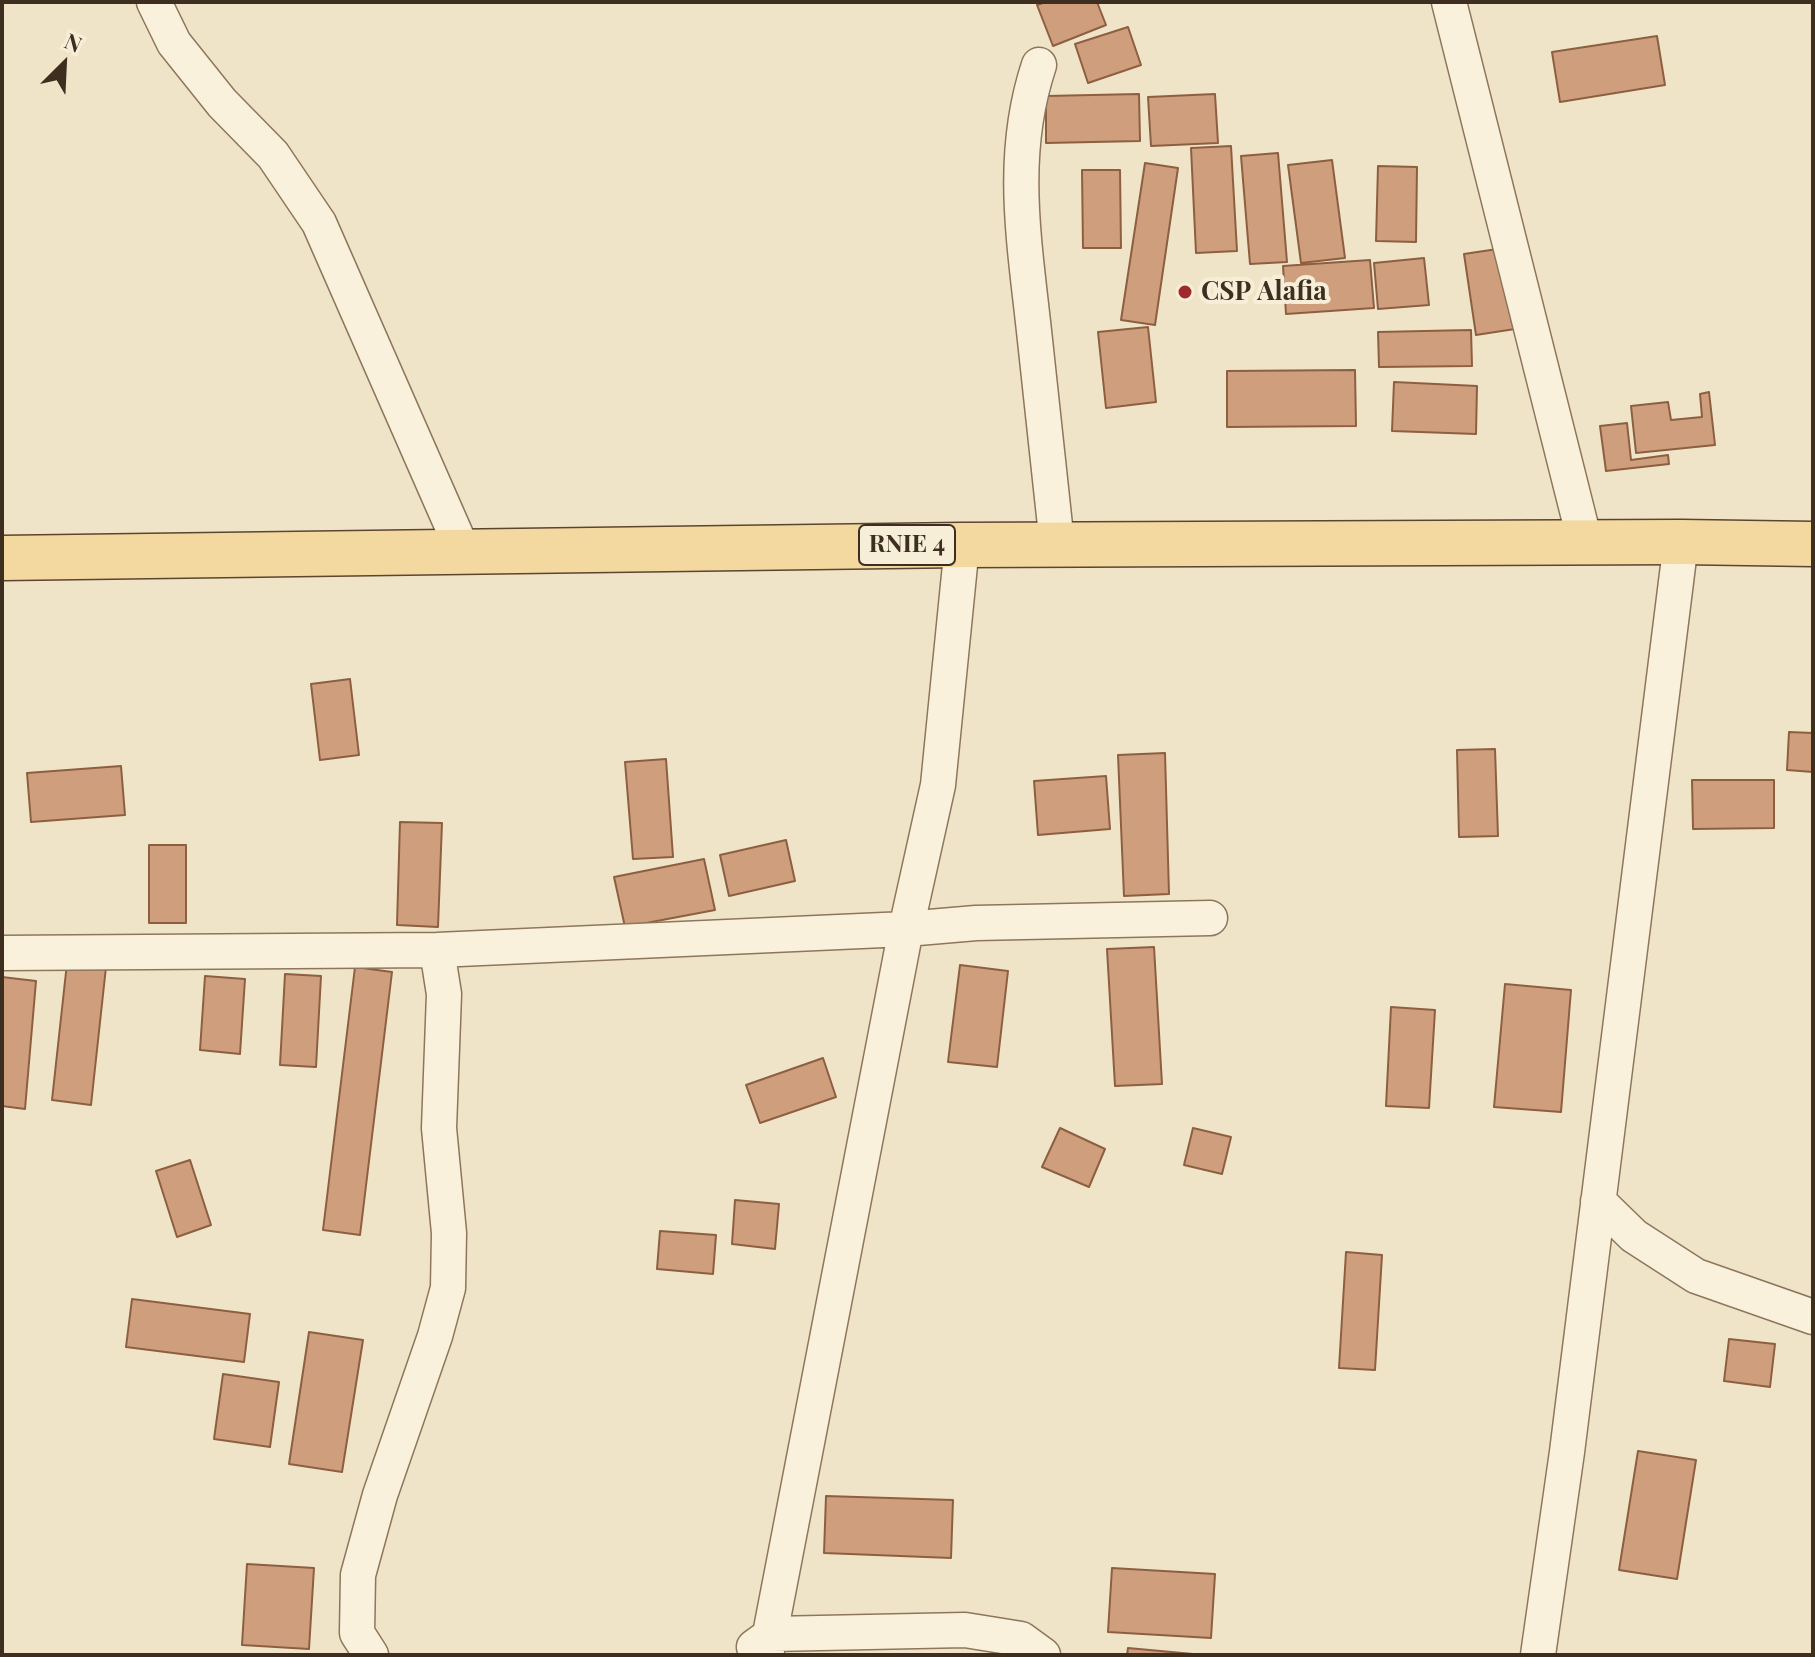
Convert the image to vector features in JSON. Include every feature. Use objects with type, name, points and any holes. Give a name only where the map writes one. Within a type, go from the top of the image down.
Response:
[{"type":"main road","name":"RNIE 4","points":[[2,558],[1057,544],[1813,544]]},
{"type":"street","points":[[154,2],[174,43],[222,103],[273,155],[319,223],[463,551]]},
{"type":"street","points":[[1449,2],[1585,542]]},
{"type":"street","points":[[1039,65],[1027,100],[1021,149],[1023,231],[1057,544]]},
{"type":"street","points":[[1538,1655],[1567,1452],[1681,542]]},
{"type":"street","points":[[769,1644],[906,929],[938,785],[962,545]]},
{"type":"street","points":[[2,953],[437,950],[906,929],[976,923],[1210,918]]},
{"type":"street","points":[[371,1655],[357,1633],[358,1575],[380,1495],[435,1336],[448,1288],[449,1233],[439,1128],[444,994],[437,950]]},
{"type":"street","points":[[1598,1201],[1634,1236],[1696,1276],[1813,1317]]},
{"type":"street","points":[[744,1655],[769,1644],[965,1630],[1021,1639],[1043,1655]]},
{"type":"building","points":[[1046,2],[1097,2],[1106,25],[1053,46],[1037,5]]},
{"type":"building","points":[[1128,27],[1141,65],[1088,83],[1075,44]]},
{"type":"building","points":[[1657,36],[1665,85],[1560,102],[1552,52]]},
{"type":"building","points":[[1139,94],[1140,141],[1046,143],[1046,96]]},
{"type":"building","points":[[1215,94],[1218,143],[1151,146],[1148,97]]},
{"type":"building","points":[[1231,146],[1237,251],[1196,253],[1191,148]]},
{"type":"building","points":[[1278,153],[1287,262],[1250,264],[1241,156]]},
{"type":"building","points":[[1332,160],[1345,258],[1301,263],[1288,165]]},
{"type":"building","points":[[1145,163],[1178,168],[1155,325],[1121,320]]},
{"type":"building","points":[[1378,166],[1417,167],[1416,242],[1376,241]]},
{"type":"building","points":[[1082,170],[1120,170],[1121,248],[1083,248]]},
{"type":"building","points":[[1504,248],[1515,329],[1476,335],[1464,254]]},
{"type":"building","points":[[1424,258],[1429,305],[1378,309],[1374,263]]},
{"type":"building","points":[[1370,260],[1374,308],[1286,314],[1283,266]]},
{"type":"building","points":[[1148,327],[1156,402],[1106,408],[1098,332]]},
{"type":"building","points":[[1471,330],[1472,366],[1379,367],[1378,332]]},
{"type":"building","points":[[1355,370],[1356,426],[1227,427],[1227,371]]},
{"type":"building","points":[[1394,382],[1477,386],[1476,434],[1392,431]]},
{"type":"building","points":[[1709,392],[1715,445],[1636,453],[1631,406],[1668,402],[1671,420],[1702,417],[1700,394]]},
{"type":"building","points":[[1627,423],[1631,460],[1668,455],[1669,464],[1606,471],[1600,426]]},
{"type":"building","points":[[350,679],[359,755],[320,760],[311,684]]},
{"type":"building","points":[[1789,732],[1813,733],[1813,772],[1787,770]]},
{"type":"building","points":[[1495,749],[1498,836],[1459,837],[1457,750]]},
{"type":"building","points":[[1165,753],[1169,894],[1124,896],[1118,755]]},
{"type":"building","points":[[666,759],[673,857],[633,859],[625,762]]},
{"type":"building","points":[[121,766],[125,815],[31,822],[27,773]]},
{"type":"building","points":[[1106,776],[1110,829],[1038,835],[1034,781]]},
{"type":"building","points":[[1692,780],[1774,780],[1774,828],[1693,829]]},
{"type":"building","points":[[400,822],[442,823],[438,927],[397,925]]},
{"type":"building","points":[[786,840],[795,881],[729,896],[720,855]]},
{"type":"building","points":[[149,845],[186,845],[186,923],[149,923]]},
{"type":"building","points":[[704,859],[715,910],[625,927],[614,877]]},
{"type":"building","points":[[1154,947],[1162,1084],[1115,1086],[1107,949]]},
{"type":"building","points":[[67,963],[106,967],[91,1105],[52,1100]]},
{"type":"building","points":[[960,965],[1008,971],[997,1067],[948,1062]]},
{"type":"building","points":[[355,967],[392,972],[360,1235],[323,1230]]},
{"type":"building","points":[[285,974],[321,976],[316,1067],[280,1065]]},
{"type":"building","points":[[205,976],[245,979],[240,1054],[200,1050]]},
{"type":"building","points":[[2,977],[36,981],[25,1109],[2,1106]]},
{"type":"building","points":[[1505,984],[1571,990],[1561,1112],[1494,1107]]},
{"type":"building","points":[[1391,1007],[1435,1010],[1429,1108],[1386,1106]]},
{"type":"building","points":[[823,1058],[836,1097],[760,1123],[746,1085]]},
{"type":"building","points":[[1060,1128],[1105,1149],[1089,1187],[1042,1167]]},
{"type":"building","points":[[1193,1128],[1231,1137],[1222,1174],[1184,1165]]},
{"type":"building","points":[[190,1160],[211,1225],[177,1237],[156,1171]]},
{"type":"building","points":[[735,1200],[779,1204],[775,1249],[732,1244]]},
{"type":"building","points":[[660,1231],[716,1235],[713,1274],[657,1269]]},
{"type":"building","points":[[1346,1252],[1382,1255],[1375,1370],[1339,1368]]},
{"type":"building","points":[[132,1299],[250,1314],[244,1362],[126,1347]]},
{"type":"building","points":[[309,1332],[363,1340],[342,1472],[289,1464]]},
{"type":"building","points":[[1729,1339],[1775,1344],[1770,1387],[1724,1381]]},
{"type":"building","points":[[223,1374],[279,1382],[270,1447],[214,1439]]},
{"type":"building","points":[[1638,1451],[1696,1460],[1677,1579],[1619,1570]]},
{"type":"building","points":[[826,1496],[953,1500],[951,1558],[824,1553]]},
{"type":"building","points":[[247,1564],[314,1568],[309,1649],[242,1645]]},
{"type":"building","points":[[1112,1568],[1215,1574],[1211,1638],[1108,1632]]},
{"type":"building","points":[[1128,1648],[1193,1654],[1193,1655],[1127,1655]]},
{"type":"place","name":"CSP Alafia","points":[[1185,292]]}]
